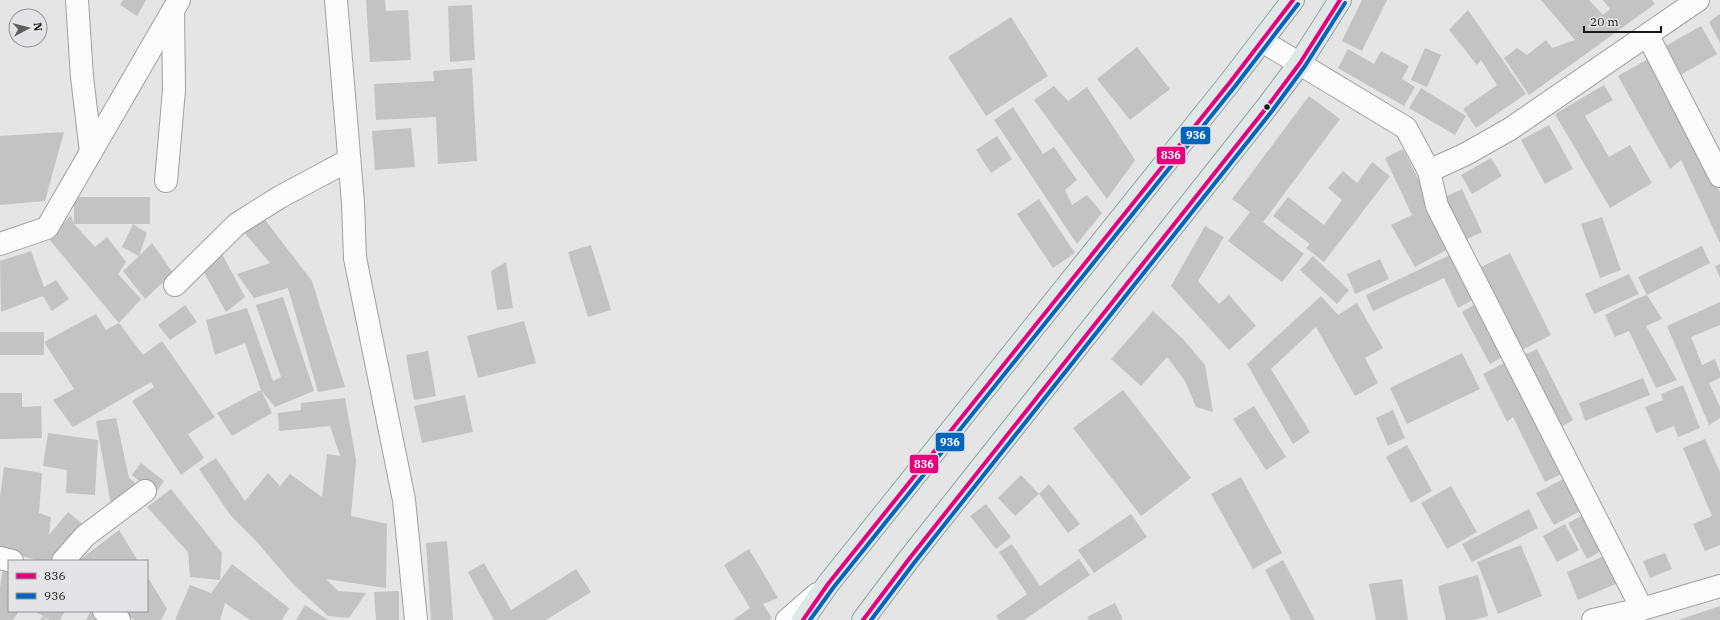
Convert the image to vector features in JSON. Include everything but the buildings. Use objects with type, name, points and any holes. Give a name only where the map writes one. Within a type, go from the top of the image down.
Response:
[{"type":"main road","points":[[803,620],[828,584],[1262,41],[1293,0]]},
{"type":"main road","points":[[863,620],[909,559],[1268,107],[1300,63],[1340,0]]},
{"type":"street","points":[[77,0],[82,77],[91,152]]},
{"type":"street","points":[[336,0],[353,203],[355,258],[404,500],[416,620]]},
{"type":"street","points":[[1429,171],[1466,154],[1510,129],[1648,36],[1698,0]]},
{"type":"street","points":[[0,244],[47,228],[176,5]]},
{"type":"street","points":[[166,181],[174,90],[176,5]]},
{"type":"street","points":[[1648,36],[1720,176]]},
{"type":"street","points":[[1262,41],[1406,128],[1429,171],[1437,206],[1642,609]]},
{"type":"street","points":[[175,284],[237,224],[280,197],[349,160]]},
{"type":"street","points":[[64,560],[85,536],[145,491]]},
{"type":"street","points":[[787,620],[828,584]]},
{"type":"street","points":[[1594,620],[1642,609],[1720,586]]},
{"type":"street","points":[[106,612],[119,620]]},
{"type":"transit line","name":"836","points":[[803,620],[828,584],[1231,81],[1293,0]]},
{"type":"transit line","name":"836","points":[[863,620],[909,559],[1267,107],[1300,63],[1340,0]]},
{"type":"transit line","name":"936","points":[[871,620],[914,563],[1272,111],[1305,66],[1345,3]]},
{"type":"transit line","name":"936","points":[[810,620],[833,588],[1236,85],[1298,4]]}]
